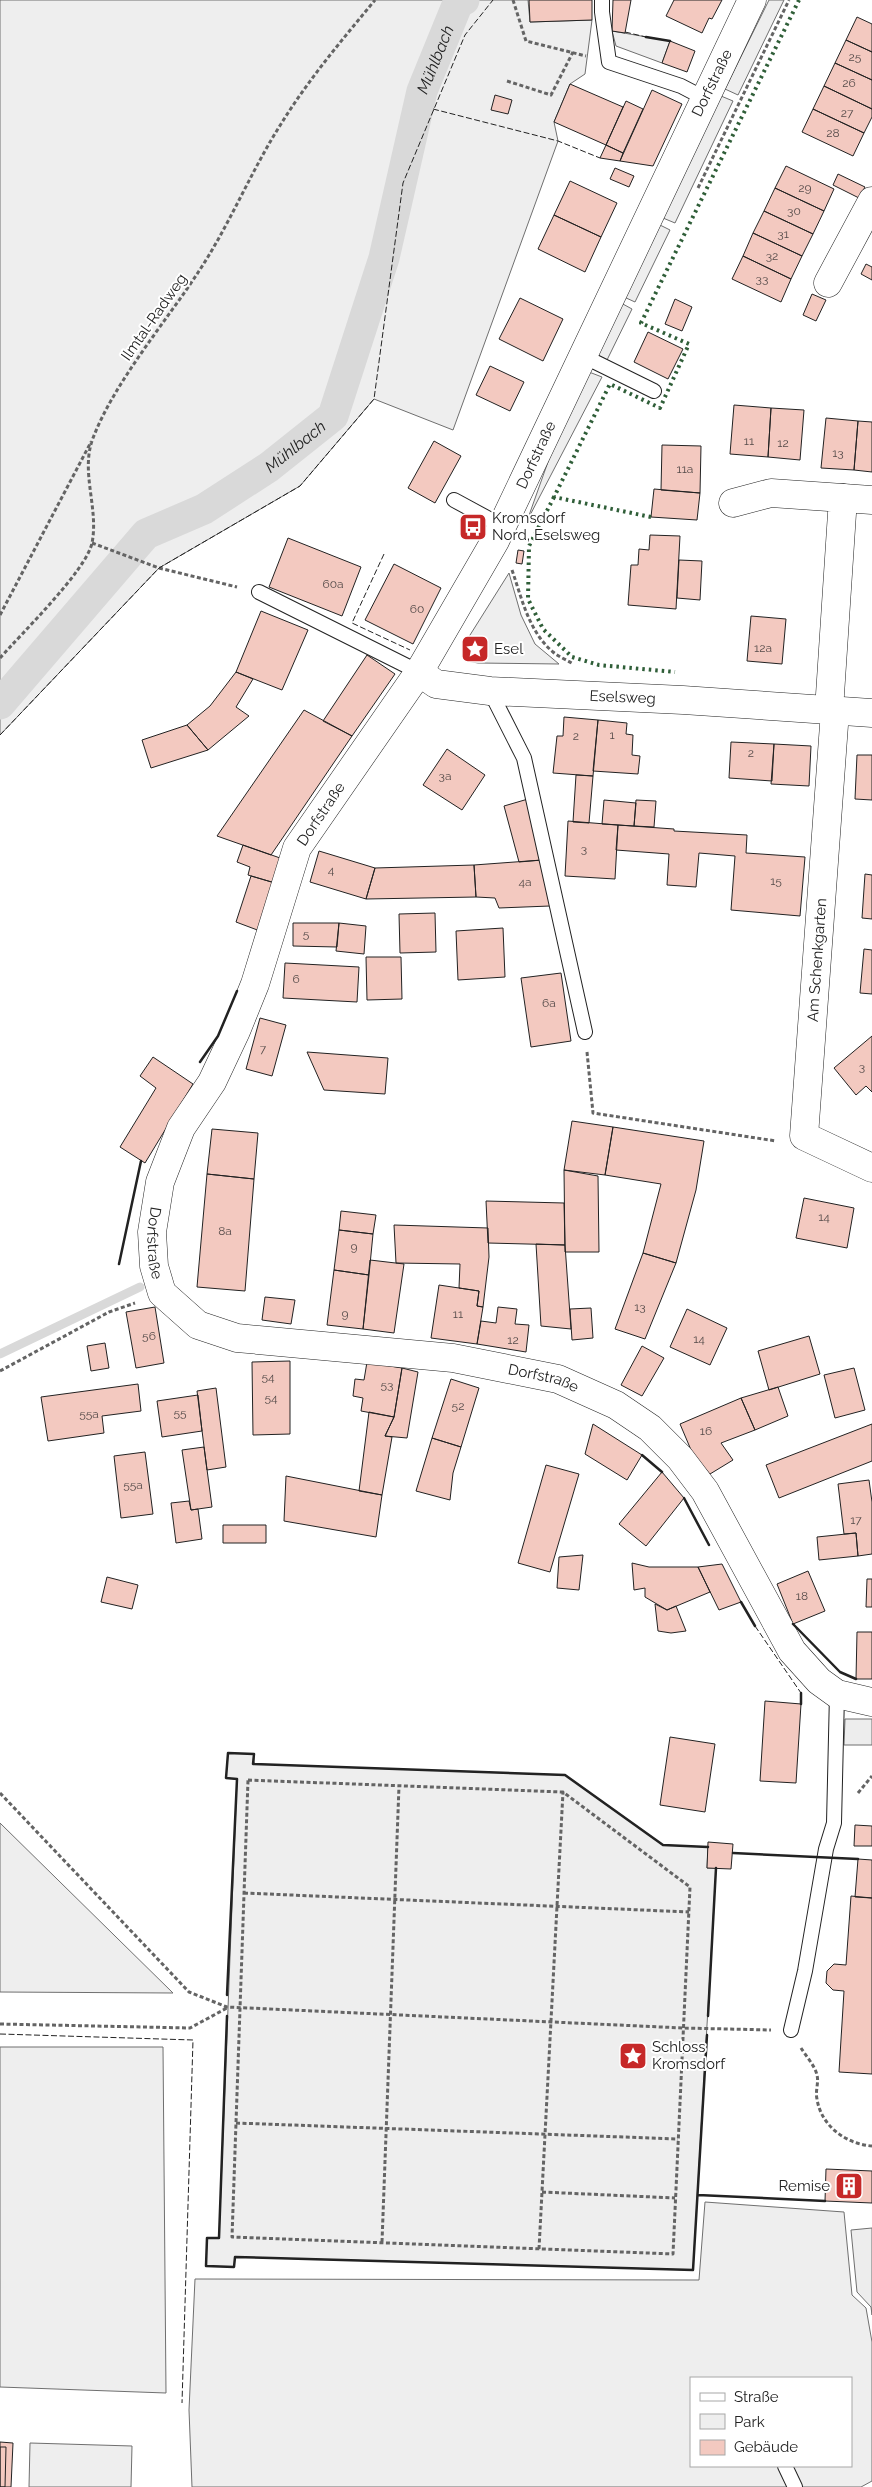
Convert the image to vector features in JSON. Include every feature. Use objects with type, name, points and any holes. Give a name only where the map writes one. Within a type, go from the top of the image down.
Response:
[{"type":"street","name":"Dorfstraße","points":[[752,0],[502,526],[419,672],[297,848],[255,984],[236,1031],[212,1082],[181,1128],[160,1182],[152,1232],[154,1266],[162,1293],[198,1325],[237,1338],[452,1358],[558,1379],[616,1405],[650,1428],[685,1464],[705,1491],[792,1651],[818,1681],[838,1694],[872,1702]]},
{"type":"street","points":[[828,283],[872,202]]},
{"type":"street","points":[[733,502],[772,493],[872,500]]},
{"type":"street","points":[[832,710],[843,498]]},
{"type":"street","name":"Eselsweg","points":[[419,672],[436,684],[490,691],[683,700],[872,713]]},
{"type":"street","name":"Am Schenkgarten","points":[[804,1136],[832,710]]},
{"type":"street","points":[[804,1136],[872,1168]]},
{"type":"lane","points":[[602,0],[609,62],[681,86],[704,98]]},
{"type":"lane","points":[[583,356],[654,391]]},
{"type":"lane","points":[[454,500],[502,526]]},
{"type":"lane","points":[[259,592],[419,672]]},
{"type":"lane","points":[[490,691],[524,758],[585,1032]]},
{"type":"lane","points":[[791,2030],[805,1971],[825,1858],[834,1823],[838,1694]]},
{"type":"lane","points":[[785,2467],[795,2487]]},
{"type":"path","name":"Ilmtal-Radweg","points":[[0,658],[73,577],[92,543],[92,500],[88,474],[92,440],[130,370],[200,270],[281,124],[331,53],[375,0]]},
{"type":"path","points":[[514,1],[526,41],[609,62]]},
{"type":"path","points":[[507,81],[552,95],[573,52]]},
{"type":"path","points":[[0,615],[92,440]]},
{"type":"path","points":[[92,543],[159,568],[259,592]]},
{"type":"path","points":[[510,562],[526,613],[538,635],[553,652],[576,668]]},
{"type":"path","points":[[585,1032],[593,1113],[779,1141],[804,1136]]},
{"type":"path","points":[[0,1371],[109,1312],[162,1293]]},
{"type":"path","points":[[248,1780],[563,1792],[690,1887],[672,2254],[232,2237],[248,1780]]},
{"type":"path","points":[[382,2242],[399,1786]]},
{"type":"path","points":[[539,2249],[563,1792]]},
{"type":"path","points":[[0,1793],[189,1992],[227,2007],[240,2008],[683,2028],[791,2030],[817,2075],[816,2098],[821,2114],[835,2132],[862,2145],[872,2146]]},
{"type":"path","points":[[244,1894],[689,1912]]},
{"type":"path","points":[[0,2024],[190,2028],[227,2007]]},
{"type":"path","points":[[236,2123],[678,2139]]},
{"type":"path","points":[[542,2192],[675,2198]]},
{"type":"green space","points":[[0,0],[528,0],[530,22],[592,20],[585,74],[570,84],[554,122],[558,141],[453,430],[374,399],[300,486],[159,568],[0,735]]},
{"type":"green space","points":[[769,0],[784,0],[738,95],[725,89]]},
{"type":"green space","points":[[612,31],[670,41],[662,63],[616,46]]},
{"type":"green space","points":[[721,96],[733,101],[675,223],[663,218]]},
{"type":"green space","points":[[660,225],[670,230],[635,302],[624,297]]},
{"type":"green space","points":[[621,303],[632,309],[607,360],[596,354]]},
{"type":"green space","points":[[589,372],[602,377],[527,521],[554,445]]},
{"type":"green space","points":[[509,573],[521,615],[535,644],[559,664],[478,663],[467,661],[463,655],[465,643]]},
{"type":"green space","points":[[228,1753],[254,1754],[254,1764],[565,1775],[663,1845],[708,1847],[707,1868],[716,1868],[693,2270],[235,2257],[234,2267],[206,2266],[207,2238],[219,2238],[237,1779],[226,1778]]},
{"type":"green space","points":[[0,1823],[173,1993],[0,1992]]},
{"type":"green space","points":[[0,2047],[163,2047],[166,2393],[0,2387]]},
{"type":"green space","points":[[705,2202],[844,2212],[852,2295],[866,2308],[872,2342],[872,2481],[861,2487],[192,2487],[189,2410],[195,2279],[699,2280]]},
{"type":"green space","points":[[30,2443],[132,2446],[131,2487],[29,2487]]},
{"type":"shaded area","points":[[845,1719],[872,1719],[872,1745],[844,1745]]},
{"type":"shaded area","points":[[872,2228],[872,2315],[871,2307],[857,2292],[851,2230]]},
{"type":"building","points":[[529,0],[592,0],[592,20],[530,22]]},
{"type":"building","points":[[613,0],[631,0],[625,33],[612,31]]},
{"type":"building","points":[[674,0],[722,0],[712,19],[709,18],[702,33],[666,16]]},
{"type":"building","points":[[857,17],[872,24],[872,52],[846,40]]},
{"type":"building","points":[[846,40],[872,52],[872,80],[835,63]]},
{"type":"building","points":[[670,41],[695,51],[687,72],[662,63]]},
{"type":"building","points":[[835,63],[872,80],[872,109],[824,86]]},
{"type":"building","points":[[570,84],[623,107],[606,145],[554,122]]},
{"type":"building","points":[[824,86],[872,109],[872,117],[864,133],[813,109]]},
{"type":"building","points":[[652,90],[682,104],[653,166],[620,161]]},
{"type":"building","points":[[495,95],[512,100],[508,114],[491,110]]},
{"type":"building","points":[[626,101],[643,109],[623,153],[606,145]]},
{"type":"building","points":[[813,109],[864,133],[853,156],[802,132]]},
{"type":"building","points":[[606,145],[623,153],[620,161],[600,158]]},
{"type":"building","points":[[786,166],[834,189],[824,211],[775,188]]},
{"type":"building","points":[[615,168],[634,176],[629,187],[610,179]]},
{"type":"building","points":[[838,174],[865,187],[859,198],[833,185]]},
{"type":"building","points":[[570,181],[617,203],[601,237],[554,215]]},
{"type":"building","points":[[775,188],[824,211],[813,234],[764,211]]},
{"type":"building","points":[[764,211],[813,234],[802,256],[753,233]]},
{"type":"building","points":[[554,215],[601,237],[585,272],[538,249]]},
{"type":"building","points":[[753,233],[802,256],[791,279],[743,256]]},
{"type":"building","points":[[743,256],[791,279],[781,302],[732,279]]},
{"type":"building","points":[[866,264],[872,267],[872,280],[861,274]]},
{"type":"building","points":[[812,294],[826,300],[816,321],[803,315]]},
{"type":"building","points":[[520,298],[563,319],[543,361],[499,339]]},
{"type":"building","points":[[675,299],[692,307],[682,331],[665,324]]},
{"type":"building","points":[[648,332],[683,349],[668,379],[634,362]]},
{"type":"building","points":[[490,366],[524,382],[510,411],[476,395]]},
{"type":"building","points":[[734,405],[771,408],[768,457],[730,454]]},
{"type":"building","points":[[771,408],[804,410],[800,460],[768,457]]},
{"type":"building","points":[[826,418],[858,421],[854,470],[821,468]]},
{"type":"building","points":[[858,421],[872,422],[872,472],[854,470]]},
{"type":"building","points":[[434,441],[461,456],[435,503],[408,488]]},
{"type":"building","points":[[662,445],[701,446],[700,493],[661,490]]},
{"type":"building","points":[[654,489],[700,493],[697,520],[651,517]]},
{"type":"building","points":[[650,535],[680,536],[676,609],[628,605],[631,565],[638,565],[639,549],[649,550]]},
{"type":"building","points":[[288,538],[361,567],[342,616],[269,587]]},
{"type":"building","points":[[518,550],[524,551],[522,564],[516,563]]},
{"type":"building","points":[[679,560],[702,561],[700,600],[677,598]]},
{"type":"building","points":[[394,564],[441,588],[413,644],[365,620]]},
{"type":"building","points":[[261,611],[308,630],[282,690],[236,672]]},
{"type":"building","points":[[751,616],[786,619],[782,664],[747,661]]},
{"type":"building","points":[[367,655],[395,674],[352,736],[323,721]]},
{"type":"building","points":[[236,672],[253,679],[236,707],[249,716],[208,750],[187,725],[210,706]]},
{"type":"building","points":[[304,710],[352,736],[271,855],[217,836]]},
{"type":"building","points":[[564,717],[598,720],[593,776],[553,773],[557,736],[563,736]]},
{"type":"building","points":[[598,720],[627,723],[626,734],[633,735],[632,755],[640,756],[638,774],[593,771]]},
{"type":"building","points":[[187,725],[208,750],[151,768],[142,740]]},
{"type":"building","points":[[731,742],[774,744],[772,781],[729,778]]},
{"type":"building","points":[[774,744],[811,746],[809,786],[771,784]]},
{"type":"building","points":[[447,749],[485,775],[462,810],[423,785]]},
{"type":"building","points":[[857,755],[872,755],[872,800],[855,799]]},
{"type":"building","points":[[576,775],[593,776],[589,823],[573,822]]},
{"type":"building","points":[[528,799],[542,860],[519,862],[504,806]]},
{"type":"building","points":[[604,800],[636,803],[634,826],[602,824]]},
{"type":"building","points":[[636,800],[656,801],[654,827],[634,826]]},
{"type":"building","points":[[568,821],[618,825],[615,879],[565,876]]},
{"type":"building","points":[[618,825],[674,829],[674,831],[747,835],[746,853],[805,857],[800,916],[731,910],[735,856],[699,853],[696,887],[667,885],[669,854],[616,850]]},
{"type":"building","points":[[243,845],[283,859],[275,883],[248,875],[250,867],[237,862]]},
{"type":"building","points":[[319,851],[375,868],[366,899],[310,882]]},
{"type":"building","points":[[542,860],[550,906],[499,908],[495,898],[476,897],[474,865]]},
{"type":"building","points":[[474,865],[476,897],[366,899],[375,868]]},
{"type":"building","points":[[865,874],[872,875],[872,919],[862,918]]},
{"type":"building","points":[[251,876],[275,883],[260,931],[236,922]]},
{"type":"building","points":[[435,913],[436,952],[400,953],[399,914]]},
{"type":"building","points":[[293,923],[339,923],[337,947],[293,946]]},
{"type":"building","points":[[339,923],[366,926],[364,954],[336,951]]},
{"type":"building","points":[[503,928],[505,977],[458,980],[456,931]]},
{"type":"building","points":[[864,949],[872,950],[872,994],[860,993]]},
{"type":"building","points":[[366,957],[401,957],[402,999],[367,1000]]},
{"type":"building","points":[[285,963],[359,967],[357,1002],[283,998]]},
{"type":"building","points":[[561,973],[571,1041],[531,1047],[521,978]]},
{"type":"building","points":[[260,1018],[286,1025],[272,1076],[246,1069]]},
{"type":"building","points":[[872,1036],[872,1092],[866,1086],[856,1095],[834,1068]]},
{"type":"building","points":[[307,1052],[388,1058],[385,1094],[324,1090]]},
{"type":"building","points":[[153,1057],[193,1084],[145,1163],[120,1147],[156,1088],[140,1076]]},
{"type":"building","points":[[572,1121],[613,1127],[605,1175],[564,1170]]},
{"type":"building","points":[[613,1127],[704,1141],[696,1190],[676,1263],[643,1253],[661,1184],[605,1175]]},
{"type":"building","points":[[212,1129],[258,1133],[254,1179],[207,1174]]},
{"type":"building","points":[[564,1170],[598,1176],[599,1252],[565,1252]]},
{"type":"building","points":[[207,1174],[254,1179],[245,1291],[197,1287]]},
{"type":"building","points":[[804,1198],[854,1208],[847,1248],[796,1238]]},
{"type":"building","points":[[486,1201],[564,1203],[565,1245],[488,1243]]},
{"type":"building","points":[[341,1211],[376,1215],[373,1234],[339,1230]]},
{"type":"building","points":[[394,1225],[488,1228],[489,1257],[483,1307],[477,1306],[479,1291],[459,1288],[460,1264],[396,1263]]},
{"type":"building","points":[[339,1230],[373,1234],[369,1275],[334,1270]]},
{"type":"building","points":[[536,1244],[565,1245],[571,1329],[541,1326]]},
{"type":"building","points":[[643,1253],[676,1263],[645,1339],[615,1329]]},
{"type":"building","points":[[370,1260],[404,1264],[394,1333],[363,1329]]},
{"type":"building","points":[[334,1270],[369,1275],[363,1329],[327,1325]]},
{"type":"building","points":[[439,1285],[479,1291],[477,1306],[483,1307],[477,1344],[431,1338]]},
{"type":"building","points":[[265,1297],[295,1300],[291,1324],[262,1320]]},
{"type":"building","points":[[155,1307],[164,1363],[136,1368],[126,1312]]},
{"type":"building","points":[[498,1307],[517,1309],[515,1324],[529,1325],[526,1352],[477,1344],[481,1321],[496,1323]]},
{"type":"building","points":[[591,1308],[593,1338],[572,1340],[570,1309]]},
{"type":"building","points":[[687,1309],[727,1328],[710,1365],[670,1347]]},
{"type":"building","points":[[809,1336],[820,1374],[769,1390],[758,1351]]},
{"type":"building","points":[[105,1343],[109,1368],[91,1371],[87,1346]]},
{"type":"building","points":[[642,1346],[664,1358],[642,1396],[621,1385]]},
{"type":"building","points":[[290,1361],[290,1434],[253,1435],[252,1362]]},
{"type":"building","points":[[367,1362],[402,1368],[394,1417],[361,1411],[363,1398],[353,1396],[355,1379],[364,1380]]},
{"type":"building","points":[[402,1368],[418,1372],[407,1438],[385,1436],[394,1417]]},
{"type":"building","points":[[854,1368],[865,1410],[835,1418],[824,1375]]},
{"type":"building","points":[[451,1379],[479,1388],[461,1447],[432,1438]]},
{"type":"building","points":[[138,1384],[141,1411],[102,1416],[104,1433],[48,1441],[41,1397]]},
{"type":"building","points":[[778,1387],[788,1416],[755,1430],[741,1398]]},
{"type":"building","points":[[216,1388],[226,1467],[207,1470],[197,1391]]},
{"type":"building","points":[[198,1395],[202,1431],[162,1437],[157,1401]]},
{"type":"building","points":[[741,1398],[755,1430],[721,1443],[733,1460],[710,1474],[694,1457],[680,1424]]},
{"type":"building","points":[[369,1412],[394,1417],[385,1436],[392,1437],[382,1495],[359,1491]]},
{"type":"building","points":[[593,1424],[642,1455],[627,1480],[585,1454]]},
{"type":"building","points":[[872,1424],[872,1461],[779,1498],[766,1465]]},
{"type":"building","points":[[432,1438],[461,1447],[453,1473],[450,1500],[416,1491]]},
{"type":"building","points":[[204,1447],[212,1507],[191,1510],[182,1450]]},
{"type":"building","points":[[145,1452],[153,1514],[121,1518],[114,1456]]},
{"type":"building","points":[[546,1465],[579,1474],[550,1572],[518,1563]]},
{"type":"building","points":[[662,1472],[684,1498],[646,1546],[619,1524]]},
{"type":"building","points":[[286,1476],[382,1495],[376,1537],[284,1521]]},
{"type":"building","points":[[869,1480],[872,1502],[872,1554],[858,1556],[856,1533],[844,1534],[838,1484]]},
{"type":"building","points":[[189,1501],[191,1510],[198,1509],[202,1539],[176,1543],[171,1503]]},
{"type":"building","points":[[223,1525],[266,1525],[266,1543],[223,1543]]},
{"type":"building","points":[[856,1533],[858,1556],[819,1560],[817,1537]]},
{"type":"building","points":[[583,1555],[579,1590],[557,1588],[559,1557]]},
{"type":"building","points":[[632,1563],[649,1567],[698,1567],[710,1592],[667,1610],[645,1597],[645,1588],[634,1590]]},
{"type":"building","points":[[722,1564],[741,1602],[719,1610],[698,1567]]},
{"type":"building","points":[[808,1571],[825,1611],[793,1624],[777,1584]]},
{"type":"building","points":[[107,1577],[138,1585],[132,1609],[101,1602]]},
{"type":"building","points":[[867,1579],[872,1579],[872,1607],[866,1607]]},
{"type":"building","points":[[655,1604],[667,1610],[676,1606],[686,1631],[671,1633],[658,1631]]},
{"type":"building","points":[[857,1632],[872,1632],[872,1679],[856,1679]]},
{"type":"building","points":[[765,1701],[801,1704],[796,1783],[760,1781]]},
{"type":"building","points":[[670,1737],[715,1744],[705,1812],[660,1805]]},
{"type":"building","points":[[855,1825],[872,1826],[872,1846],[854,1846]]},
{"type":"building","points":[[708,1842],[733,1844],[731,1869],[707,1868]]},
{"type":"building","points":[[858,1859],[872,1860],[872,1898],[855,1897]]},
{"type":"building","points":[[851,1896],[872,1898],[872,2074],[839,2072],[844,1991],[833,1990],[826,1983],[827,1971],[834,1964],[846,1965]]},
{"type":"building","name":"Remise","points":[[826,2169],[872,2171],[872,2203],[825,2201]]},
{"type":"building","points":[[0,2442],[13,2443],[11,2487],[0,2487]]},
{"type":"building","points":[[0,2447],[6,2447],[5,2487],[0,2487]]},
{"type":"waterway","name":"Mühlbach","points":[[0,704],[146,534],[204,509],[269,467],[333,416],[384,258],[422,91],[458,3],[464,0]]},
{"type":"waterway","points":[[0,1354],[140,1287]]},
{"type":"hedge","points":[[651,517],[554,497],[610,384],[660,408],[689,344],[641,323],[799,0]]},
{"type":"hedge","points":[[554,497],[529,546],[528,599],[543,629],[572,657],[599,665],[675,672]]},
{"type":"fence","points":[[0,735],[159,568],[300,486],[374,399],[403,183],[465,35],[493,0]]},
{"type":"fence","points":[[625,32],[646,37]]},
{"type":"fence","points":[[433,109],[558,141],[600,158]]},
{"type":"fence","points":[[384,554],[352,623],[410,650]]},
{"type":"fence","points":[[755,1626],[801,1693]]},
{"type":"fence","points":[[0,2034],[193,2040],[182,2403]]},
{"type":"wall","points":[[646,37],[670,41]]},
{"type":"wall","points":[[200,1062],[218,1036],[237,991]]},
{"type":"wall","points":[[119,1264],[141,1161]]},
{"type":"wall","points":[[642,1455],[662,1472]]},
{"type":"wall","points":[[684,1498],[709,1545]]},
{"type":"wall","points":[[741,1602],[755,1626]]},
{"type":"wall","points":[[793,1624],[840,1672],[856,1679]]},
{"type":"wall","points":[[801,1693],[801,1704]]},
{"type":"wall","points":[[227,1995],[237,1779],[226,1778],[228,1753],[254,1754],[253,1764],[565,1775],[663,1845],[708,1847]]},
{"type":"wall","points":[[733,1853],[858,1859]]},
{"type":"wall","points":[[708,2016],[716,1868]]},
{"type":"wall","points":[[227,2016],[219,2238],[207,2238],[206,2266],[234,2267],[235,2257],[693,2270],[707,2035]]},
{"type":"wall","points":[[698,2195],[825,2201]]},
{"type":"place","name":"Kromsdorf Nord, Eselsweg","points":[[473,527]]},
{"type":"place","name":"Esel","points":[[475,649]]},
{"type":"place","name":"Schloss Kromsdorf","points":[[633,2056]]},
{"type":"place","name":"Remise","points":[[849,2186]]}]
